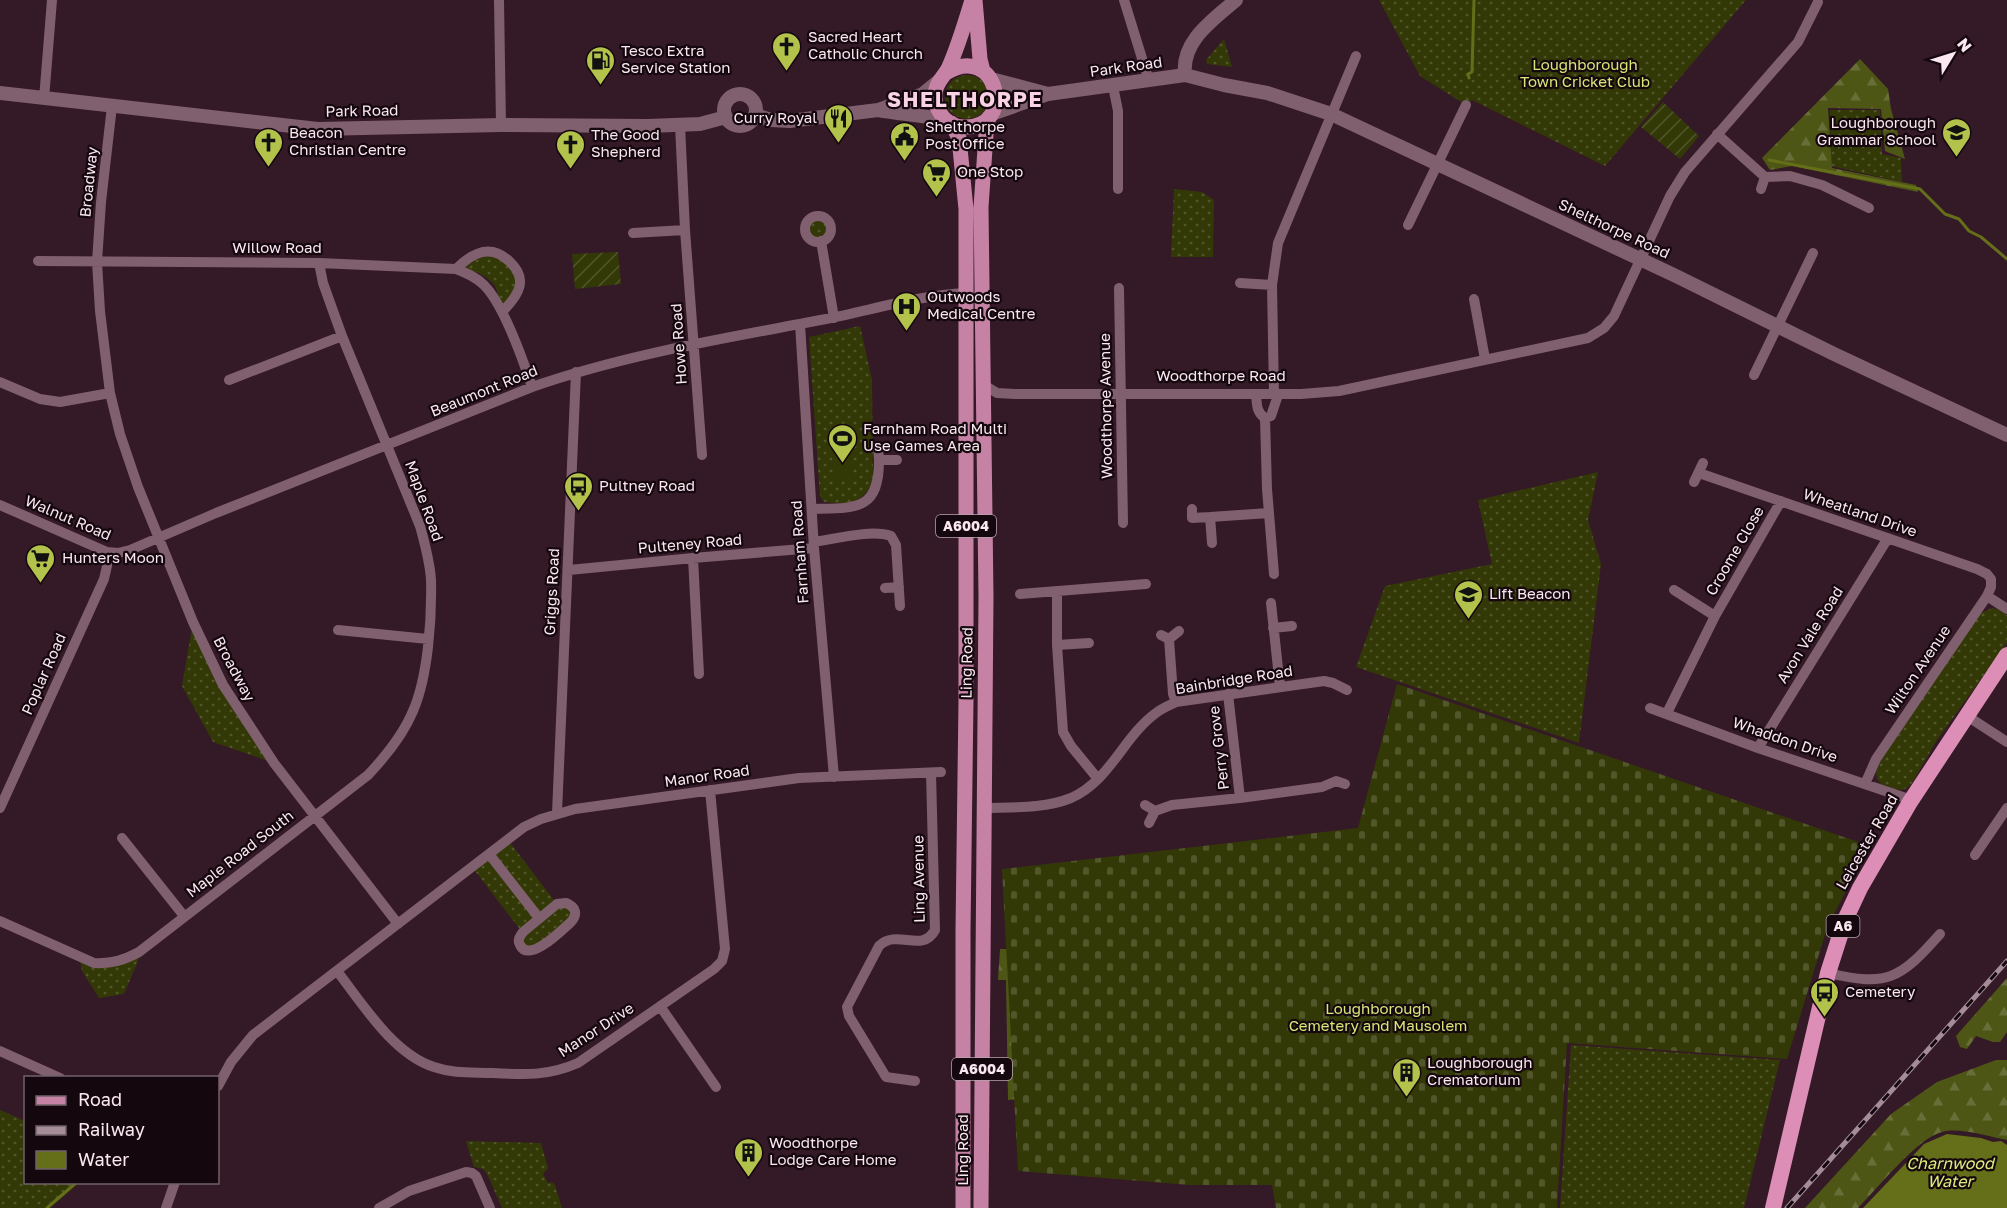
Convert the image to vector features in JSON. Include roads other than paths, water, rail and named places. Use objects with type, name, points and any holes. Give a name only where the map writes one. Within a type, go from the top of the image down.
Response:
[{"type":"highway","name":"Leicester Road","points":[[1775,1201],[1836,944],[1860,888],[1911,802],[2007,655]]},
{"type":"main road","name":"A6004","points":[[974,0],[980,59],[997,96],[989,117]]},
{"type":"main road","name":"A6004","points":[[948,121],[936,105],[935,96],[959,42],[974,0]]},
{"type":"main road","points":[[943,76],[961,66],[969,66],[987,75]]},
{"type":"main road","points":[[948,121],[959,127],[969,127],[978,125],[989,117]]},
{"type":"main road","name":"Ling Road","points":[[981,1208],[986,597],[981,207],[989,117]]},
{"type":"main road","name":"Ling Road","points":[[948,121],[959,138],[966,209],[963,1208]]},
{"type":"main road","points":[[966,363],[984,385]]},
{"type":"street","points":[[44,99],[52,0]]},
{"type":"street","points":[[499,0],[501,125]]},
{"type":"street","points":[[1124,0],[1149,81]]},
{"type":"street","name":"Park Road","points":[[989,117],[1048,94],[1185,75],[1186,56],[1191,43],[1236,0]]},
{"type":"street","name":"Woodthorpe Road","points":[[984,385],[997,393],[1015,394],[1276,395],[1339,391],[1588,338],[1597,333],[1614,316],[1670,196],[1685,172],[1798,42],[1818,2]]},
{"type":"street","points":[[1265,418],[1271,416],[1276,395],[1272,285],[1278,243],[1356,56]]},
{"type":"street","name":"Park Road","points":[[987,75],[1048,94]]},
{"type":"street","name":"Shelthorpe Road","points":[[1185,75],[1267,93],[1331,114],[2007,435]]},
{"type":"street","name":"Park Road","points":[[0,93],[318,129],[501,125],[680,125],[700,124],[726,117],[733,125],[738,126],[749,123],[755,115],[771,120],[790,121],[878,110],[923,94],[943,76]]},
{"type":"street","points":[[1113,86],[1118,111],[1118,189]]},
{"type":"street","points":[[726,117],[724,109],[727,102],[730,98],[741,95],[753,102],[755,115]]},
{"type":"street","points":[[1408,225],[1466,105]]},
{"type":"street","name":"Broadway","points":[[112,106],[97,262],[104,360],[110,393],[120,434],[138,487],[193,622],[223,685],[274,763],[398,924]]},
{"type":"street","name":"Park Road","points":[[878,110],[925,115],[948,121]]},
{"type":"street","name":"Howe Road","points":[[680,125],[685,230],[702,455]]},
{"type":"street","points":[[1717,134],[1765,177],[1790,176],[1821,185],[1869,208]]},
{"type":"street","points":[[1761,189],[1765,177]]},
{"type":"street","points":[[633,233],[685,230]]},
{"type":"street","points":[[822,241],[834,318]]},
{"type":"street","points":[[456,268],[473,256],[487,251],[494,251],[513,265],[520,274],[521,282],[510,304],[502,312]]},
{"type":"street","points":[[1754,375],[1813,253]]},
{"type":"street","points":[[38,261],[97,262]]},
{"type":"street","name":"Willow Road","points":[[97,262],[320,263],[456,268],[484,285],[502,312],[532,387]]},
{"type":"street","name":"Maple Road","points":[[315,815],[368,775],[382,761],[402,733],[413,711],[426,669],[431,580],[420,526],[342,336],[323,283],[320,263]]},
{"type":"street","points":[[1240,283],[1272,285]]},
{"type":"street","name":"Woodthorpe Avenue","points":[[1119,288],[1123,523]]},
{"type":"street","name":"Beaumont Road","points":[[159,537],[532,387],[576,372],[695,343],[834,318],[944,294],[966,293]]},
{"type":"street","points":[[1474,299],[1485,359]]},
{"type":"street","name":"Farnham Road","points":[[800,324],[814,545],[834,777]]},
{"type":"street","points":[[229,380],[342,336]]},
{"type":"street","name":"Griggs Road","points":[[557,813],[576,372]]},
{"type":"street","points":[[0,382],[40,399],[60,402],[110,393]]},
{"type":"street","points":[[1256,394],[1259,414],[1265,418]]},
{"type":"street","points":[[1265,418],[1274,574]]},
{"type":"street","points":[[813,509],[852,507],[871,497],[877,486],[878,447]]},
{"type":"street","points":[[879,460],[897,460]]},
{"type":"street","name":"Wheatland Drive","points":[[1699,473],[1987,574],[1991,579],[1991,587],[1987,596]]},
{"type":"street","name":"Croome Close","points":[[1667,713],[1715,616],[1781,501]]},
{"type":"street","name":"Walnut Road","points":[[0,505],[106,552],[118,553],[130,550],[159,537]]},
{"type":"street","points":[[1192,509],[1192,519],[1269,513]]},
{"type":"street","points":[[1210,517],[1212,543]]},
{"type":"street","name":"Pulteney Road","points":[[568,570],[814,545],[862,535],[883,534],[891,536],[896,545],[899,587]]},
{"type":"street","name":"Avon Vale Road","points":[[1758,748],[1887,538]]},
{"type":"street","name":"Poplar Road","points":[[0,808],[104,579],[107,566],[106,552]]},
{"type":"street","points":[[693,558],[699,674]]},
{"type":"street","points":[[1020,594],[1146,584]]},
{"type":"street","points":[[885,588],[899,587],[900,606]]},
{"type":"street","name":"Croome Close","points":[[1674,590],[1715,616]]},
{"type":"street","points":[[1057,591],[1057,645],[1063,732],[1071,746],[1098,779]]},
{"type":"street","points":[[1987,596],[2007,609]]},
{"type":"street","name":"Wilton Avenue","points":[[1865,784],[1876,759],[1987,596]]},
{"type":"street","points":[[1271,603],[1280,687]]},
{"type":"street","points":[[1273,628],[1292,626]]},
{"type":"street","points":[[338,630],[428,639]]},
{"type":"street","points":[[1176,702],[1165,637],[1179,631]]},
{"type":"street","points":[[1057,645],[1089,643]]},
{"type":"street","name":"Bainbridge Road","points":[[983,808],[1051,804],[1073,797],[1098,779],[1156,712],[1176,702],[1324,681],[1350,692]]},
{"type":"street","name":"Perry Grove","points":[[1228,694],[1240,798]]},
{"type":"street","name":"Whaddon Drive","points":[[1650,708],[1758,748],[1903,797],[1911,802]]},
{"type":"street","points":[[1967,716],[2007,742]]},
{"type":"street","name":"Manor Road","points":[[219,1084],[231,1062],[253,1035],[524,827],[557,813],[574,809],[799,778],[936,772]]},
{"type":"street","name":"Ling Avenue","points":[[915,1081],[885,1077],[847,1012],[849,1002],[884,937],[925,941],[932,937],[935,930],[936,772]]},
{"type":"street","name":"Perry Grove","points":[[1155,811],[1172,805],[1322,787],[1338,778]]},
{"type":"street","name":"Manor Drive","points":[[337,971],[382,1029],[408,1054],[432,1067],[462,1073],[511,1075],[540,1074],[561,1070],[578,1063],[714,969],[722,961],[724,949],[710,790]]},
{"type":"street","points":[[1144,805],[1155,811],[1149,823]]},
{"type":"street","points":[[1975,855],[2007,808]]},
{"type":"street","name":"Maple Road South","points":[[0,921],[94,963],[109,964],[124,960],[139,952],[315,815]]},
{"type":"street","name":"Maple Road South","points":[[122,838],[184,916]]},
{"type":"street","points":[[489,854],[539,918]]},
{"type":"street","points":[[562,903],[570,905],[576,912],[572,922],[538,949],[530,952],[524,950],[519,938],[539,918],[557,904],[562,903]]},
{"type":"street","points":[[1828,973],[1867,980],[1886,978],[1907,969],[1940,934]]},
{"type":"street","points":[[660,1006],[716,1087]]},
{"type":"street","points":[[0,1052],[58,1076]]},
{"type":"street","points":[[379,1208],[416,1188],[466,1172],[476,1176],[490,1208]]},
{"type":"street","points":[[166,1208],[174,1184]]},
{"type":"water","name":"Charnwood Water","points":[[1947,1134],[1981,1138],[1993,1142],[2001,1141],[2007,1145],[2007,1208],[1863,1208],[1924,1144]]},
{"type":"waterway","points":[[1469,78],[1468,74],[1472,72],[1474,0]]},
{"type":"waterway","points":[[1769,160],[1920,189],[1945,214],[1959,219],[1969,231],[1981,237],[2007,259]]},
{"type":"waterway","points":[[47,1208],[75,1184]]},
{"type":"railway","points":[[1787,1208],[2007,961]]},
{"type":"place","name":"Sacred Heart Catholic Church","points":[[787,72]]},
{"type":"place","name":"Tesco Extra Service Station","points":[[600,86]]},
{"type":"place","name":"Curry Royal","points":[[838,144]]},
{"type":"place","name":"Loughborough Grammar School","points":[[1957,158]]},
{"type":"place","name":"Shelthorpe Post Office","points":[[904,162]]},
{"type":"place","name":"Beacon Christian Centre","points":[[268,168]]},
{"type":"place","name":"The Good Shepherd","points":[[570,170]]},
{"type":"place","name":"One Stop","points":[[936,198]]},
{"type":"place","name":"Outwoods Medical Centre","points":[[906,332]]},
{"type":"place","name":"Farnham Road Multi Use Games Area","points":[[842,464]]},
{"type":"place","name":"Pultney Road","points":[[578,512]]},
{"type":"place","name":"Hunters Moon","points":[[41,584]]},
{"type":"place","name":"Lift Beacon","points":[[1468,620]]},
{"type":"place","name":"Cemetery","points":[[1824,1018]]},
{"type":"place","name":"Loughborough Crematorium","points":[[1406,1098]]},
{"type":"place","name":"Woodthorpe Lodge Care Home","points":[[748,1178]]},
{"type":"district","name":"SHELTHORPE","points":[[965,100]]},
{"type":"park label","name":"Loughborough Town Cricket Club","points":[[1585,74]]},
{"type":"park label","name":"Loughborough Cemetery and Mausolem","points":[[1378,1018]]}]
